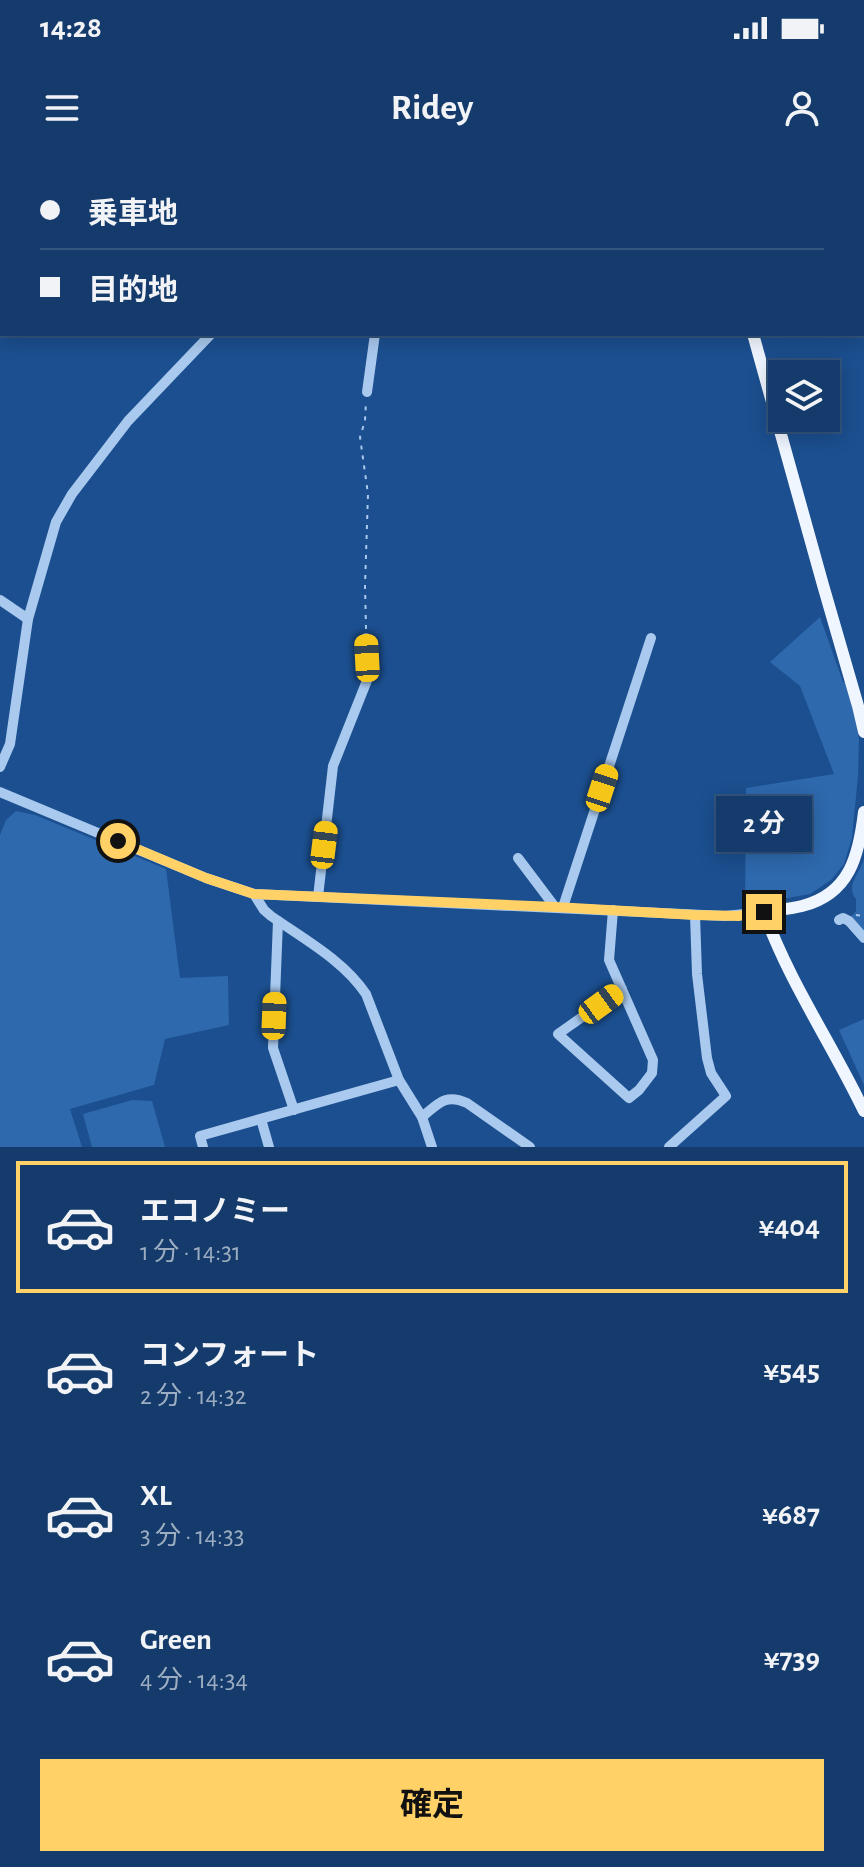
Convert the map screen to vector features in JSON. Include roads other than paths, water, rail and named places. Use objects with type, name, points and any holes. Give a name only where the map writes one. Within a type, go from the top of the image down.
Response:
[{"type":"main road","points":[[754,336],[864,732]]},
{"type":"main road","points":[[864,812],[855,861],[841,883],[818,900],[803,906],[764,912],[796,984],[864,1111]]},
{"type":"street","points":[[0,767],[10,744],[28,619],[56,522],[72,494],[128,421],[209,336]]},
{"type":"street","points":[[367,392],[375,336]]},
{"type":"street","points":[[0,600],[28,619]]},
{"type":"street","points":[[318,897],[333,766],[368,678],[366,638]]},
{"type":"street","points":[[559,907],[651,638]]},
{"type":"street","points":[[0,792],[206,878],[254,894],[695,915],[738,916],[764,912]]},
{"type":"street","points":[[518,858],[559,907]]},
{"type":"street","points":[[254,894],[264,910],[339,963],[360,985],[399,1080],[422,1117],[432,1147]]},
{"type":"street","points":[[613,910],[609,960],[622,989],[653,1060],[652,1073],[629,1098],[558,1034],[622,989]]},
{"type":"street","points":[[669,1147],[726,1096],[711,1073],[707,1058],[697,974],[695,915]]},
{"type":"street","points":[[839,920],[849,921],[864,938]]},
{"type":"street","points":[[278,921],[273,1048],[294,1110]]},
{"type":"street","points":[[203,1147],[200,1136],[399,1080]]},
{"type":"street","points":[[422,1117],[442,1100],[455,1098],[530,1147]]},
{"type":"street","points":[[261,1119],[269,1147]]}]
